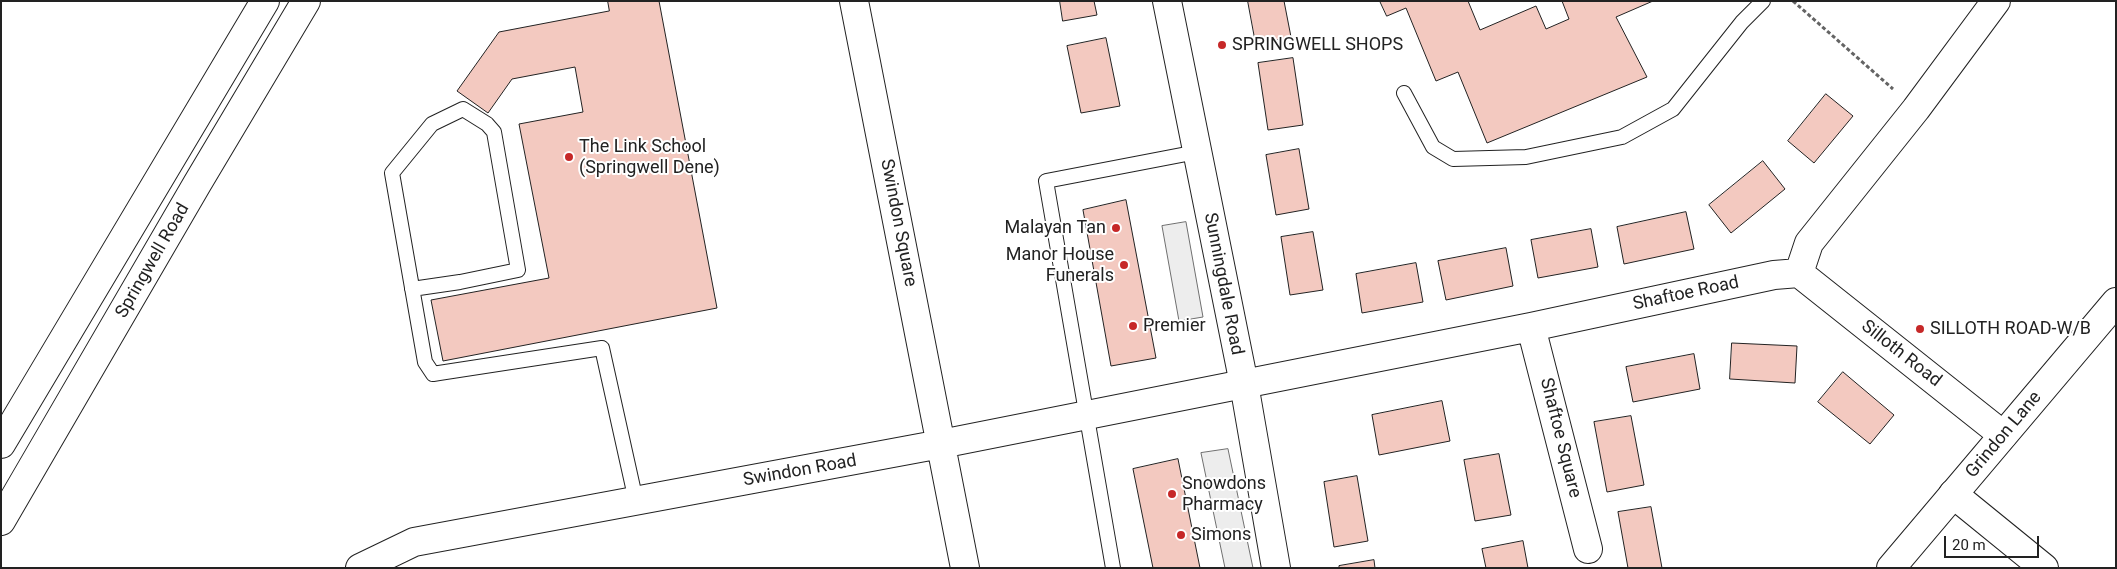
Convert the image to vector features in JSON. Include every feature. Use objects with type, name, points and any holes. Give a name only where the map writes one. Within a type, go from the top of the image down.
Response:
[{"type":"street","name":"Springwell Road","points":[[1,444],[265,1]]},
{"type":"street","name":"Springwell Road","points":[[1,521],[306,1]]},
{"type":"street","name":"Swindon Square","points":[[854,1],[966,568]]},
{"type":"street","name":"Sunningdale Road","points":[[1167,1],[1244,384],[1276,568]]},
{"type":"street","points":[[1798,273],[1809,243],[1916,109],[1996,1]]},
{"type":"street","name":"Shaftoe Road","points":[[1244,384],[1774,275],[1798,273]]},
{"type":"street","name":"Silloth Road","points":[[1798,273],[2003,435]]},
{"type":"street","name":"Grindon Lane","points":[[1892,568],[2116,302]]},
{"type":"street","name":"Shaftoe Square","points":[[1532,326],[1588,549]]},
{"type":"street","name":"Swindon Road","points":[[360,568],[414,542],[941,444],[1244,384]]},
{"type":"street","points":[[1953,494],[2044,568]]},
{"type":"lane","points":[[1404,94],[1433,147],[1453,159],[1526,157],[1622,137],[1673,109],[1742,22],[1763,1]]},
{"type":"lane","points":[[412,289],[460,282],[518,270],[494,132],[487,124],[463,109],[432,124],[392,173],[412,289],[425,362],[433,374],[602,348],[636,501]]},
{"type":"lane","points":[[1113,568],[1085,416],[1046,181],[1197,152]]},
{"type":"path","points":[[1793,1],[1916,109]]},
{"type":"shaded area","points":[[1186,222],[1203,317],[1179,321],[1162,226]]},
{"type":"shaded area","points":[[1228,449],[1253,568],[1225,568],[1201,453]]},
{"type":"building","points":[[608,1],[659,1],[717,308],[443,361],[431,300],[549,278],[519,124],[583,112],[575,67],[512,79],[488,113],[457,91],[499,32],[609,11]]},
{"type":"building","points":[[1060,1],[1094,1],[1097,15],[1063,21]]},
{"type":"building","points":[[1248,1],[1284,1],[1291,37],[1256,44]]},
{"type":"building","points":[[1380,1],[1468,1],[1480,30],[1536,6],[1546,29],[1569,19],[1562,1],[1653,1],[1616,17],[1647,77],[1487,143],[1458,72],[1436,81],[1406,8],[1387,16]]},
{"type":"building","points":[[1106,38],[1120,106],[1081,113],[1067,46]]},
{"type":"building","points":[[1293,58],[1303,125],[1268,130],[1258,63]]},
{"type":"building","points":[[1826,94],[1853,116],[1814,163],[1788,141]]},
{"type":"building","points":[[1299,149],[1309,209],[1276,215],[1266,155]]},
{"type":"building","points":[[1763,161],[1785,189],[1731,233],[1709,205]]},
{"type":"building","points":[[1126,200],[1156,358],[1111,366],[1083,210]]},
{"type":"building","points":[[1686,212],[1694,249],[1624,264],[1617,227]]},
{"type":"building","points":[[1591,229],[1598,267],[1538,278],[1531,240]]},
{"type":"building","points":[[1313,232],[1323,290],[1290,295],[1281,237]]},
{"type":"building","points":[[1506,248],[1513,286],[1446,300],[1438,261]]},
{"type":"building","points":[[1416,263],[1423,302],[1362,313],[1356,274]]},
{"type":"building","points":[[1732,343],[1797,346],[1795,383],[1730,379]]},
{"type":"building","points":[[1694,354],[1700,389],[1633,402],[1626,367]]},
{"type":"building","points":[[1843,372],[1894,415],[1870,444],[1818,402]]},
{"type":"building","points":[[1442,401],[1450,441],[1379,455],[1372,415]]},
{"type":"building","points":[[1631,416],[1644,485],[1607,492],[1594,422]]},
{"type":"building","points":[[1499,454],[1511,515],[1475,521],[1464,460]]},
{"type":"building","points":[[1178,459],[1200,568],[1153,568],[1133,469]]},
{"type":"building","points":[[1357,476],[1368,541],[1334,547],[1324,482]]},
{"type":"building","points":[[1651,507],[1662,568],[1628,568],[1618,512]]},
{"type":"building","points":[[1523,541],[1528,568],[1486,568],[1482,549]]},
{"type":"building","points":[[1374,560],[1375,568],[1339,568],[1339,566]]},
{"type":"place","name":"SPRINGWELL SHOPS","points":[[1222,45]]},
{"type":"place","name":"The Link School (Springwell Dene)","points":[[569,157]]},
{"type":"place","name":"Malayan Tan","points":[[1116,228]]},
{"type":"place","name":"Manor House Funerals","points":[[1124,265]]},
{"type":"place","name":"Premier","points":[[1133,326]]},
{"type":"place","name":"SILLOTH ROAD-W/B","points":[[1920,329]]},
{"type":"place","name":"Snowdons Pharmacy","points":[[1172,494]]},
{"type":"place","name":"Simons","points":[[1181,535]]}]
